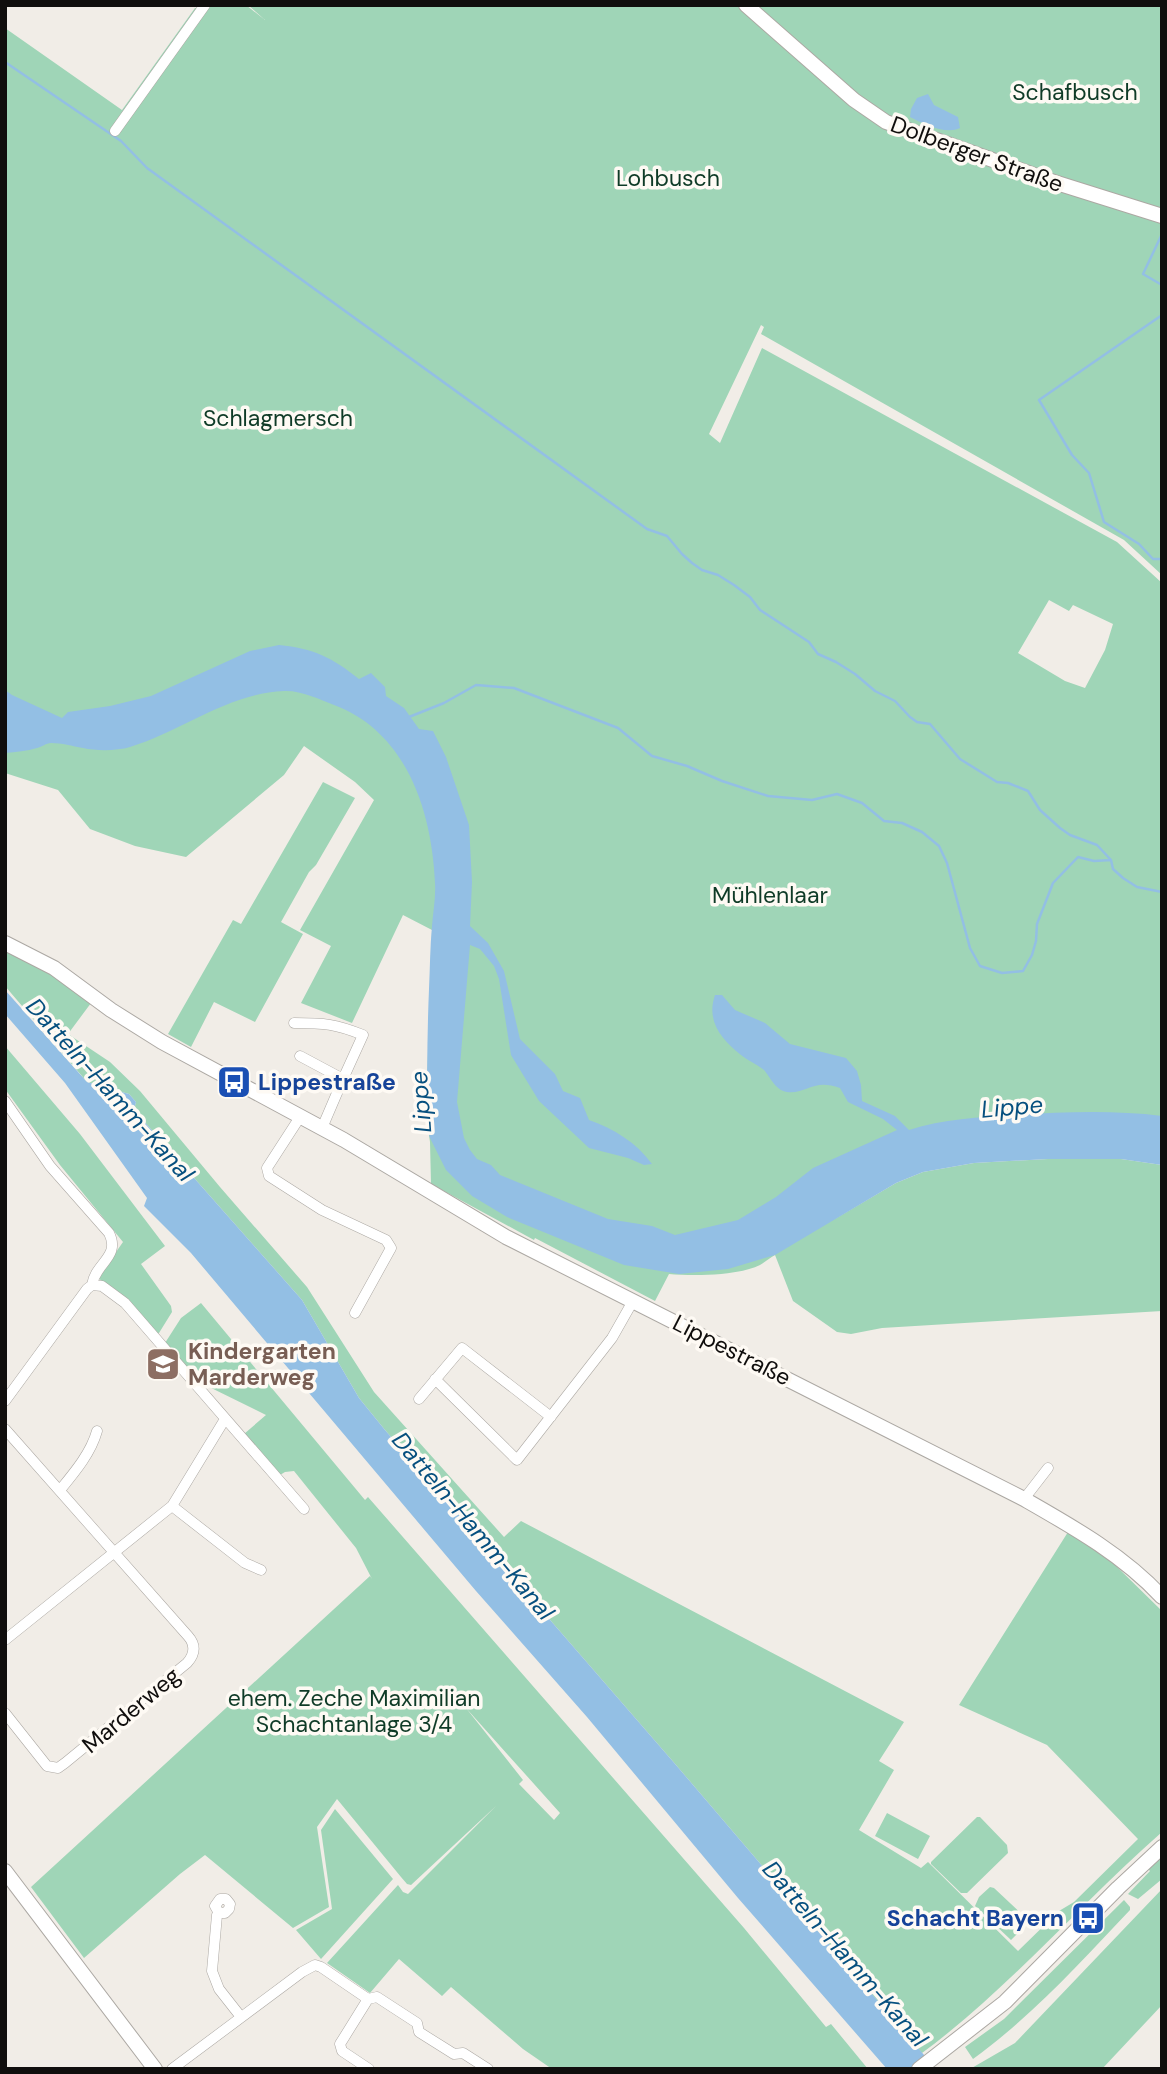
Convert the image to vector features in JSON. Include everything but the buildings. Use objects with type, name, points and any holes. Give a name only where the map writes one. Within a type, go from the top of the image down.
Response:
[{"type":"main road","name":"Dolberger Straße","points":[[746,5],[854,100],[894,127],[1162,216]]},
{"type":"main road","name":"Lippestraße","points":[[5,943],[54,968],[111,1010],[172,1048],[322,1128],[506,1237],[1069,1524],[1107,1549],[1162,1597]]},
{"type":"main road","points":[[919,2069],[1006,2002],[1162,1847]]},
{"type":"main road","points":[[5,1871],[155,2069]]},
{"type":"street","points":[[115,131],[205,5]]},
{"type":"street","points":[[295,1023],[328,1023],[363,1035],[322,1128]]},
{"type":"street","points":[[300,1056],[343,1079]]},
{"type":"street","points":[[5,1101],[50,1166],[109,1233],[113,1250],[93,1278],[92,1285],[5,1401]]},
{"type":"street","points":[[300,1117],[267,1168],[269,1176],[322,1209],[386,1240],[391,1248],[355,1313]]},
{"type":"street","points":[[92,1285],[102,1286],[125,1303],[304,1509]]},
{"type":"street","points":[[435,1380],[517,1460],[612,1338],[633,1301]]},
{"type":"street","points":[[419,1399],[462,1348],[551,1417]]},
{"type":"street","points":[[5,1640],[172,1506],[225,1419]]},
{"type":"street","name":"Marderweg","points":[[5,1429],[192,1641],[194,1648],[191,1659],[58,1768],[47,1766],[5,1713]]},
{"type":"street","points":[[60,1490],[94,1442],[97,1431]]},
{"type":"street","points":[[1024,1499],[1048,1468]]},
{"type":"street","points":[[172,1506],[245,1563],[261,1570]]},
{"type":"street","points":[[219,1913],[212,1971],[219,1989],[241,2017]]},
{"type":"street","points":[[172,2069],[315,1965],[368,1999]]},
{"type":"street","points":[[369,2069],[340,2048],[368,1999],[377,1997],[417,2023],[419,2032],[454,2054],[463,2053],[488,2069]]},
{"type":"green space","points":[[210,5],[246,5],[265,20],[248,5],[1162,5],[1162,575],[1124,540],[761,334],[764,327],[761,325],[709,434],[720,443],[762,348],[1117,542],[1162,583],[1162,1163],[1150,1159],[1007,1154],[905,1173],[833,1220],[896,1183],[923,1172],[974,1163],[1121,1159],[1162,1165],[1162,1311],[882,1328],[851,1334],[837,1332],[793,1301],[775,1255],[760,1265],[740,1271],[703,1275],[669,1274],[655,1301],[431,1184],[426,1115],[432,930],[403,915],[352,1023],[301,1003],[331,946],[300,930],[374,800],[355,782],[304,746],[284,775],[186,857],[135,846],[90,829],[58,790],[5,773],[5,28],[122,110],[195,8],[207,10]],"holes":[[[1049,600],[1069,611],[1073,605],[1113,624],[1105,650],[1085,688],[1065,681],[1018,653]]]},
{"type":"green space","points":[[323,782],[355,798],[281,922],[303,934],[255,1022],[214,1002],[191,1047],[168,1034],[233,920],[241,924]]},
{"type":"green space","points":[[5,946],[94,999],[68,1034],[110,1062],[140,1091],[307,1287],[374,1392],[504,1537],[521,1521],[904,1722],[879,1761],[894,1770],[859,1830],[921,1868],[928,1862],[1018,1951],[1059,1911],[1074,1902],[1138,1839],[1047,1745],[959,1705],[1068,1532],[1109,1559],[1162,1611],[1162,1832],[985,2001],[922,2053],[385,1430],[359,1398],[302,1300],[134,1110],[136,1102],[129,1094],[87,1082],[5,986]]},
{"type":"green space","points":[[5,1046],[80,1134],[165,1246],[141,1264],[171,1306],[172,1312],[159,1333],[156,1334],[127,1300],[98,1278],[123,1242],[60,1165],[5,1089]]},
{"type":"green space","name":"ehem. Zeche Maximilian Schachtanlage 3/4","points":[[201,1303],[365,1500],[368,1497],[744,1928],[826,2027],[831,2024],[868,2069],[552,2069],[523,2049],[451,1987],[442,1996],[399,1959],[370,1993],[327,1963],[398,1885],[408,1894],[496,1806],[411,1885],[407,1884],[337,1799],[317,1827],[329,1907],[293,1928],[205,1855],[84,1958],[31,1887],[370,1576],[372,1579],[356,1548],[294,1471],[280,1475],[244,1434],[266,1415],[197,1381],[165,1343],[181,1318]],"holes":[[[466,1708],[560,1813],[554,1820],[519,1784],[523,1780]]]},
{"type":"green space","points":[[335,1809],[393,1879],[321,1959],[296,1930],[332,1909],[321,1830]]},
{"type":"green space","points":[[887,1813],[930,1836],[918,1859],[875,1836]]},
{"type":"green space","points":[[977,1817],[1007,1845],[1008,1853],[967,1893],[961,1893],[931,1862]]},
{"type":"green space","points":[[1162,1853],[1162,1879],[1138,1899],[1128,1894],[1150,1871],[1148,1869]]},
{"type":"green space","points":[[990,1887],[1026,1918],[1026,1925],[1011,1940],[975,1906],[979,1897]]},
{"type":"green space","points":[[1162,1889],[1162,2005],[1102,2069],[970,2069],[1015,2043]]},
{"type":"green space","points":[[1124,1900],[1130,1910],[1093,1950],[1035,2007],[973,2059],[965,2047],[1004,2019]]},
{"type":"water","points":[[928,94],[934,105],[958,117],[960,128],[941,129],[910,117],[917,98]]},
{"type":"water","points":[[279,645],[322,655],[359,679],[371,673],[385,687],[386,696],[404,708],[419,729],[433,731],[446,757],[469,825],[472,882],[470,926],[488,943],[504,971],[520,1039],[555,1074],[563,1091],[580,1098],[589,1120],[624,1137],[652,1164],[644,1165],[589,1148],[539,1101],[511,1055],[499,979],[494,966],[480,949],[470,945],[457,1102],[464,1138],[470,1150],[477,1159],[491,1165],[500,1175],[608,1219],[652,1226],[675,1235],[738,1220],[776,1197],[813,1168],[897,1130],[883,1119],[848,1102],[840,1088],[817,1085],[794,1092],[779,1089],[764,1070],[727,1043],[717,1029],[712,1013],[715,995],[722,995],[735,1010],[765,1023],[790,1044],[846,1058],[857,1071],[862,1101],[895,1116],[909,1130],[961,1119],[1034,1114],[1107,1112],[1162,1116],[1162,1165],[1121,1159],[1048,1159],[974,1163],[923,1172],[896,1183],[775,1255],[728,1269],[679,1274],[624,1265],[507,1217],[472,1196],[446,1170],[427,1128],[428,1007],[435,894],[433,856],[421,803],[411,778],[397,754],[380,734],[359,717],[334,705],[303,693],[284,691],[244,698],[125,748],[94,750],[51,743],[29,750],[5,753],[5,690],[62,718],[68,712],[151,696],[250,651]]},
{"type":"water","name":"Datteln-Hamm-Kanal","points":[[5,990],[87,1082],[129,1094],[136,1102],[134,1110],[302,1300],[359,1398],[385,1430],[936,2069],[887,2069],[738,1898],[191,1253],[144,1206],[147,1198],[65,1083],[5,1014]]},
{"type":"waterway","points":[[5,62],[121,141],[147,168],[647,529],[667,536],[692,563],[734,585],[750,597],[760,610],[809,642],[818,654],[836,662],[875,691],[895,701],[917,722],[930,724],[960,759],[997,782],[1008,783],[1028,791],[1040,810],[1060,828],[1070,835],[1097,845],[1111,860],[1113,869],[1123,878],[1137,887],[1162,892]]},
{"type":"waterway","points":[[1162,234],[1143,274],[1162,285]]},
{"type":"waterway","points":[[1162,315],[1039,400],[1072,455],[1089,473],[1104,522],[1139,544],[1153,559],[1162,559]]},
{"type":"waterway","points":[[409,717],[444,703],[476,685],[514,688],[618,728],[652,756],[687,766],[722,781],[768,796],[812,800],[837,794],[862,803],[884,821],[902,823],[922,832],[939,846],[947,863],[970,948],[980,966],[1002,973],[1023,971],[1032,955],[1037,924],[1053,883],[1078,857],[1094,861],[1111,860]]},
{"type":"place","name":"Lippestraße","points":[[234,1082]]},
{"type":"place","name":"Kindergarten Marderweg","points":[[163,1364]]},
{"type":"place","name":"Schacht Bayern","points":[[1088,1918]]},
{"type":"park label","name":"Schafbusch","points":[[1075,92]]},
{"type":"park label","name":"Lohbusch","points":[[668,178]]},
{"type":"park label","name":"Schlagmersch","points":[[278,418]]},
{"type":"park label","name":"Mühlenlaar","points":[[770,895]]},
{"type":"water label","name":"Lippe","points":[[421,1102]]},
{"type":"water label","name":"Lippe","points":[[1012,1107]]}]
